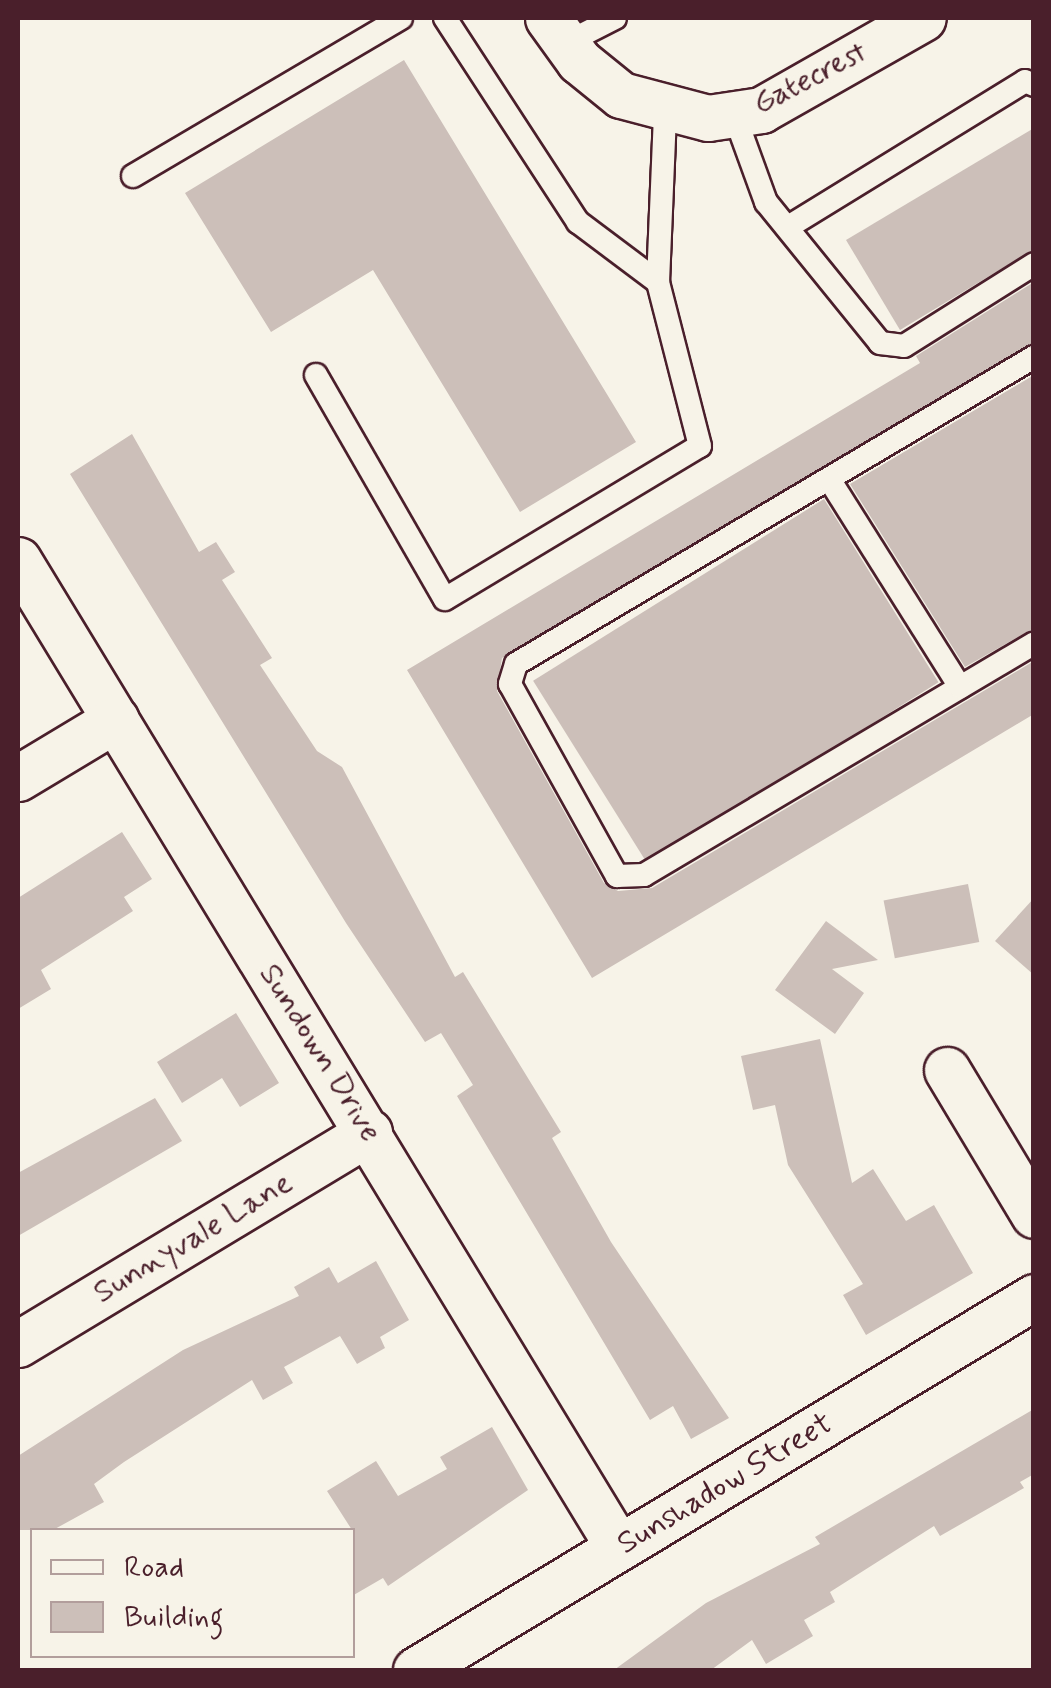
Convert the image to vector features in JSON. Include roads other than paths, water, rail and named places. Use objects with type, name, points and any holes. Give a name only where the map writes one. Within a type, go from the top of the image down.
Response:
[{"type":"street","name":"Gatecrest","points":[[557,30],[621,95],[664,113],[734,114],[762,110],[923,18]]},
{"type":"street","name":"Sundown Drive","points":[[18,560],[619,1548]]},
{"type":"street","points":[[18,778],[116,719]]},
{"type":"street","points":[[947,1070],[1034,1215]]},
{"type":"street","name":"Sunnyvale Lane","points":[[18,1344],[369,1132]]},
{"type":"street","name":"Sunshadow Street","points":[[416,1670],[1034,1297]]},
{"type":"lane","points":[[133,176],[401,18]]},
{"type":"lane","points":[[446,18],[578,222],[658,282]]},
{"type":"lane","points":[[557,30],[615,18]]},
{"type":"lane","points":[[788,227],[1025,81],[1034,85]]},
{"type":"lane","points":[[316,375],[446,599],[700,446],[658,282],[664,113]]},
{"type":"lane","points":[[734,114],[766,202],[880,343],[904,346],[1034,264]]},
{"type":"lane","points":[[1034,358],[516,664],[515,703],[617,876],[644,875],[1034,643]]},
{"type":"lane","points":[[829,478],[960,688]]}]
